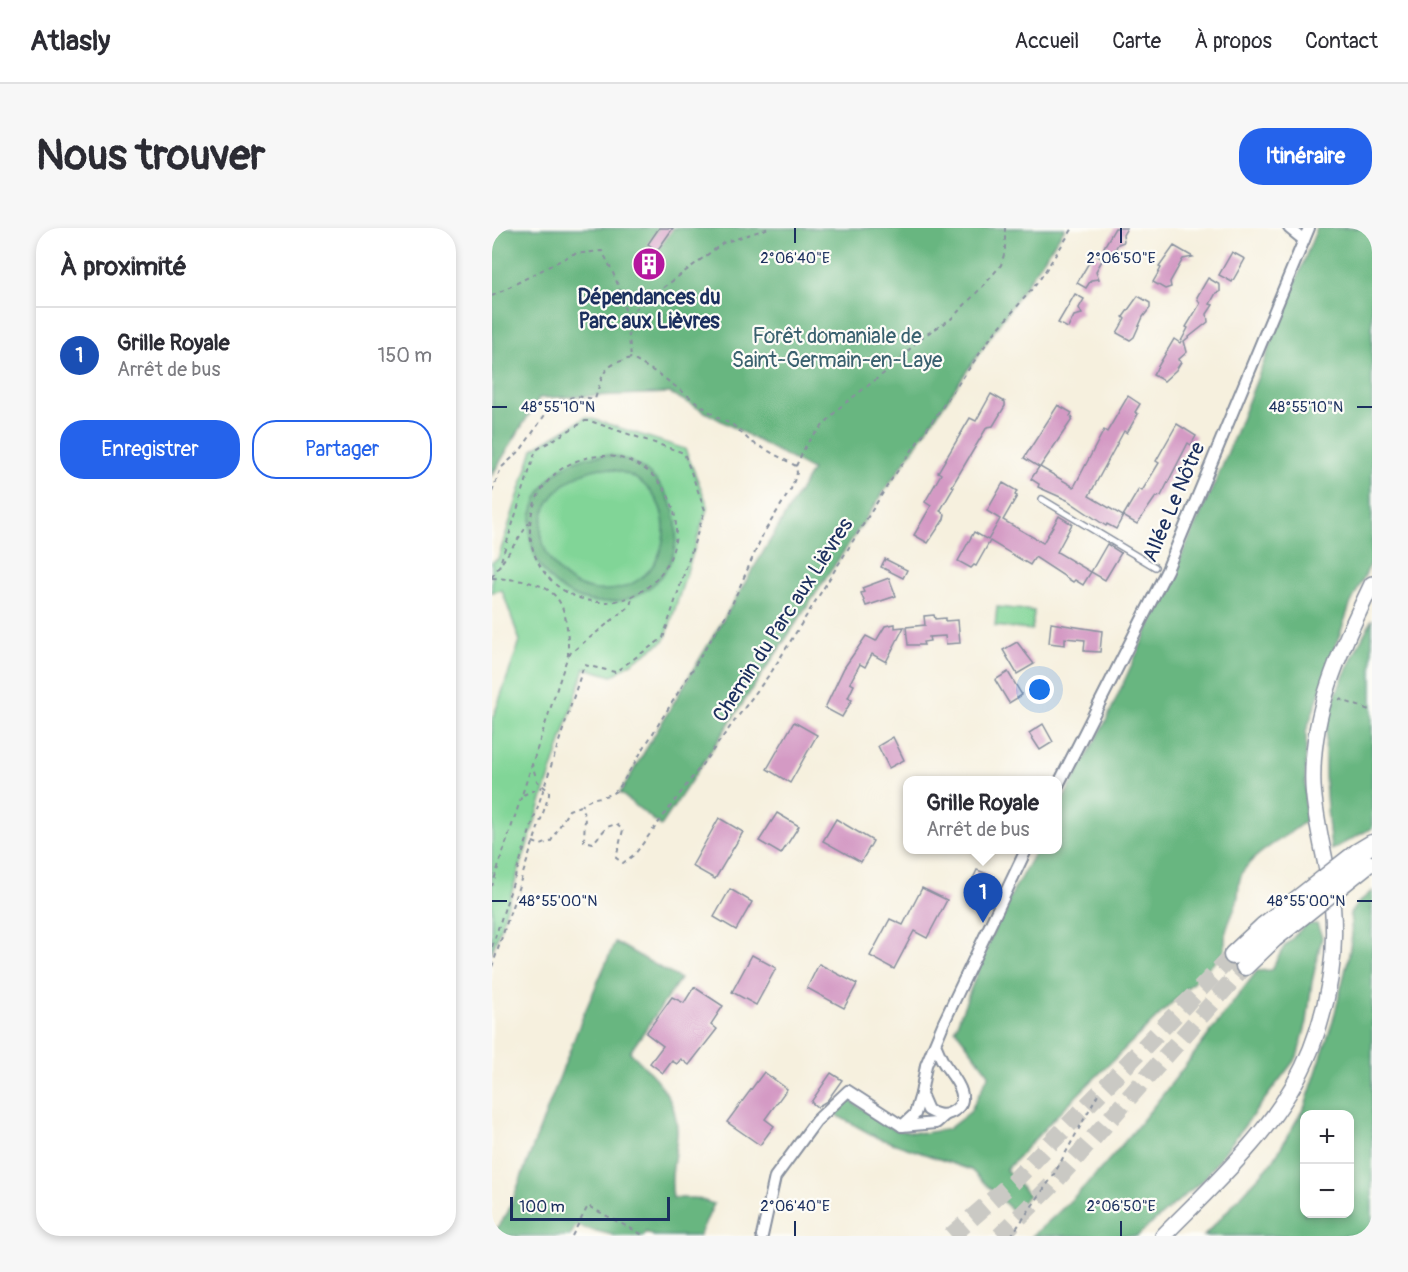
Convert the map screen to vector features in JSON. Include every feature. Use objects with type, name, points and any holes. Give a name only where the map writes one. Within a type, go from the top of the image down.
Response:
[{"type":"highway","points":[[1239,961],[1326,875],[1372,844]]},
{"type":"highway","points":[[1269,932],[1372,861]]},
{"type":"main road","points":[[1163,1236],[1252,1145],[1276,1115],[1310,1051],[1322,1017],[1334,950],[1329,882],[1316,818],[1313,785],[1318,719],[1338,655],[1372,584]]},
{"type":"street","points":[[1289,228],[1304,240]]},
{"type":"street","name":"Allée Le Nôtre","points":[[1062,777],[1167,570],[1309,228]]},
{"type":"street","points":[[902,1126],[915,1113],[926,1065],[1024,854]]},
{"type":"street","points":[[762,1236],[775,1177],[816,1121],[848,1091],[902,1126],[936,1123],[961,1103],[962,1089],[944,1063],[935,1044]]},
{"type":"street","points":[[921,1094],[928,1110],[945,1115]]},
{"type":"lane","points":[[1042,499],[1155,567]]},
{"type":"path","points":[[627,315],[723,243],[769,228]]},
{"type":"path","points":[[533,842],[541,845],[551,841],[569,810],[582,807],[583,803],[594,798],[614,794],[619,788],[730,609],[763,534],[791,489],[797,473],[796,466],[807,443],[839,408],[896,364],[919,339],[951,319],[985,284],[1001,265],[1005,251],[1005,228]]},
{"type":"path","name":"Chemin du Parc aux Lièvres","points":[[582,807],[585,815],[584,841],[593,843],[607,827],[616,824],[623,830],[616,858],[623,863],[635,854],[772,671],[890,483],[991,337],[1038,282],[1073,228]]},
{"type":"path","points":[[492,296],[573,254],[602,251],[618,280],[627,315],[631,358]]},
{"type":"path","points":[[492,492],[501,468],[520,451],[551,406],[558,401],[577,396],[595,399],[603,373],[611,364],[631,358],[660,375],[718,418],[733,424],[750,441],[796,466]]},
{"type":"path","points":[[492,946],[584,665],[615,672],[665,635],[705,510],[684,453],[590,421],[585,421],[536,450],[499,567]]},
{"type":"path","points":[[492,886],[568,655],[567,620],[560,599],[552,592],[533,583],[492,578],[529,523],[533,507],[547,482],[567,465],[580,459],[610,455],[640,465],[661,485],[669,497],[677,531],[675,549],[656,582],[632,597],[595,602],[574,596],[558,586],[539,564],[529,523]]},
{"type":"path","points":[[552,592],[558,586]]},
{"type":"path","points":[[568,655],[630,606],[632,597]]},
{"type":"path","points":[[1325,694],[1372,711]]},
{"type":"path","points":[[492,967],[549,795],[549,791],[543,787],[532,764]]},
{"type":"path","points":[[522,796],[543,787]]},
{"type":"path","points":[[1011,1236],[1053,1176],[1099,1092]]},
{"type":"path","points":[[572,1236],[588,1206],[645,1236]]},
{"type":"green space","name":"Forêt domaniale de Saint-Germain-en-Laye","points":[[492,228],[1065,228],[860,527],[661,826],[620,793],[812,470],[670,393],[539,398],[492,475]]},
{"type":"green space","points":[[1317,228],[1372,228],[1372,561],[1350,605],[1306,732],[1305,821],[1258,855],[1244,870],[1239,882],[1237,902],[1227,930],[1225,951],[1060,1112],[1006,1170],[1029,1195],[1013,1211],[971,1170],[878,1138],[836,1115],[838,1109],[849,1100],[895,1130],[924,1133],[948,1129],[970,1112],[989,1074],[955,1029],[1000,915],[1034,854],[1062,854],[1062,802],[1106,721],[1222,467]]},
{"type":"green space","points":[[586,417],[685,449],[708,506],[665,640],[612,676],[585,668],[492,953],[492,721],[520,641],[502,590],[492,592],[492,562],[498,559],[533,449]]},
{"type":"green space","points":[[610,455],[641,467],[662,487],[674,512],[676,538],[670,562],[655,583],[631,597],[599,602],[574,596],[560,588],[547,576],[534,554],[531,522],[534,506],[541,491],[551,478],[578,460]],"holes":[[[601,468],[631,476],[651,491],[661,512],[664,535],[658,557],[644,575],[624,587],[596,590],[585,588],[565,577],[547,553],[542,536],[542,521],[547,506],[556,493],[583,473]]]},
{"type":"green space","points":[[997,607],[1034,611],[1032,630],[995,626]]},
{"type":"green space","points":[[1372,619],[1372,828],[1331,850],[1325,772],[1327,726],[1339,686]]},
{"type":"green space","points":[[1372,891],[1372,1236],[1204,1236],[1273,1161],[1300,1115],[1300,1218],[1354,1218],[1354,1110],[1303,1110],[1333,1021],[1348,960],[1352,935],[1350,913]]},
{"type":"green space","points":[[1306,924],[1317,924],[1322,937],[1312,982],[1307,1022],[1297,1057],[1204,1179],[1137,1236],[1032,1236],[1064,1208],[1123,1144],[1257,971],[1271,970],[1284,947]]},
{"type":"green space","points":[[615,942],[680,979],[630,1052],[663,1088],[673,1109],[677,1133],[672,1173],[673,1198],[695,1198],[714,1204],[699,1236],[654,1236],[646,1232],[644,1236],[617,1236],[576,1226],[570,1236],[492,1236],[508,1212],[583,1016]]},
{"type":"building","points":[[659,228],[673,228],[657,251],[648,244]]},
{"type":"building","points":[[1115,228],[1127,228],[1123,235],[1124,242],[1118,244],[1113,253],[1104,247]]},
{"type":"building","points":[[1174,246],[1193,257],[1183,259],[1170,282],[1171,287],[1165,289],[1153,282],[1161,268],[1159,267]]},
{"type":"building","points":[[1232,252],[1245,259],[1232,282],[1219,275]]},
{"type":"building","points":[[1094,254],[1103,259],[1096,271],[1099,279],[1091,280],[1086,288],[1077,283]]},
{"type":"building","points":[[1208,278],[1220,285],[1220,292],[1216,293],[1210,304],[1213,305],[1207,314],[1208,322],[1184,341],[1187,352],[1178,360],[1181,362],[1176,370],[1164,381],[1153,375],[1174,339],[1180,343],[1188,328],[1186,327],[1200,304],[1197,297]]},
{"type":"building","points":[[1075,294],[1084,299],[1079,308],[1082,314],[1074,316],[1068,328],[1058,323]]},
{"type":"building","points":[[1138,296],[1150,303],[1150,308],[1134,337],[1130,340],[1117,333],[1125,319],[1123,317]]},
{"type":"building","points":[[991,394],[1005,402],[1005,406],[993,426],[987,427],[952,486],[954,487],[940,511],[945,514],[944,519],[928,543],[914,535],[931,506],[925,502],[941,474],[938,472],[970,418],[976,421]]},
{"type":"building","points":[[1128,396],[1140,404],[1135,412],[1138,414],[1127,433],[1124,431],[1089,496],[1123,516],[1116,529],[1107,524],[1106,526],[1067,500],[1038,487],[1039,484],[1031,479],[1039,467],[1024,458],[1058,405],[1072,413],[1070,416],[1073,418],[1040,467],[1074,487],[1104,430],[1107,432]]},
{"type":"building","points":[[1177,424],[1196,436],[1191,445],[1188,443],[1161,496],[1155,498],[1137,524],[1123,516],[1139,489],[1142,491],[1159,463],[1156,461]]},
{"type":"building","points":[[1003,483],[1017,491],[1015,495],[1017,496],[1003,520],[1043,543],[1059,516],[1072,524],[1057,552],[1091,572],[1083,585],[1075,580],[1073,582],[1035,557],[1030,565],[990,541],[976,566],[971,568],[958,561],[974,532],[988,540],[1000,519],[987,511]]},
{"type":"building","points":[[1107,544],[1121,553],[1105,580],[1091,572]]},
{"type":"building","points":[[885,559],[907,570],[903,578],[881,567]]},
{"type":"building","points":[[889,578],[896,596],[866,606],[861,593],[864,592],[862,588]]},
{"type":"building","points":[[934,615],[935,619],[958,620],[960,643],[946,644],[945,636],[929,637],[930,641],[923,642],[924,645],[908,645],[906,627],[925,625],[924,616]]},
{"type":"building","points":[[1051,623],[1102,631],[1100,652],[1084,651],[1085,640],[1065,638],[1065,645],[1049,643]]},
{"type":"building","points":[[895,624],[895,628],[904,627],[886,662],[872,654],[865,667],[860,664],[850,683],[854,685],[848,698],[852,700],[842,717],[825,708],[844,668],[866,636],[876,641],[885,626]]},
{"type":"building","points":[[1017,642],[1034,664],[1017,674],[1003,650]]},
{"type":"building","points":[[1008,672],[1022,695],[1009,703],[995,680]]},
{"type":"building","points":[[794,722],[817,735],[790,783],[767,769]]},
{"type":"building","points":[[1043,724],[1053,742],[1040,750],[1029,733]]},
{"type":"building","points":[[893,737],[904,760],[889,768],[878,746]]},
{"type":"building","points":[[777,813],[799,826],[781,854],[759,841]]},
{"type":"building","points":[[719,818],[743,832],[715,879],[692,866]]},
{"type":"building","points":[[836,819],[873,841],[861,862],[823,841]]},
{"type":"building","points":[[977,870],[990,875],[984,889],[971,883]]},
{"type":"building","points":[[922,888],[947,900],[927,938],[914,931],[894,969],[870,956],[890,919],[903,925]]},
{"type":"building","points":[[730,889],[752,902],[736,930],[714,917]]},
{"type":"building","points":[[752,955],[776,968],[756,1005],[732,992]]},
{"type":"building","points":[[819,964],[857,984],[844,1008],[807,988]]},
{"type":"building","points":[[694,987],[723,1006],[711,1024],[717,1029],[689,1065],[681,1059],[677,1064],[672,1061],[663,1073],[650,1063],[663,1046],[646,1033],[672,997],[684,1003]]},
{"type":"building","points":[[764,1072],[787,1089],[765,1119],[774,1126],[760,1145],[727,1122]]},
{"type":"building","points":[[831,1073],[842,1080],[827,1101],[817,1107],[811,1102]]},
{"type":"tunnel","points":[[951,1236],[1014,1181],[1233,955]]},
{"type":"tunnel","points":[[1000,1236],[1051,1186],[1245,966]]},
{"type":"place","name":"Dépendances du Parc aux Lièvres","points":[[649,264]]},
{"type":"place","name":"Grille Royale","points":[[983,923]]}]
